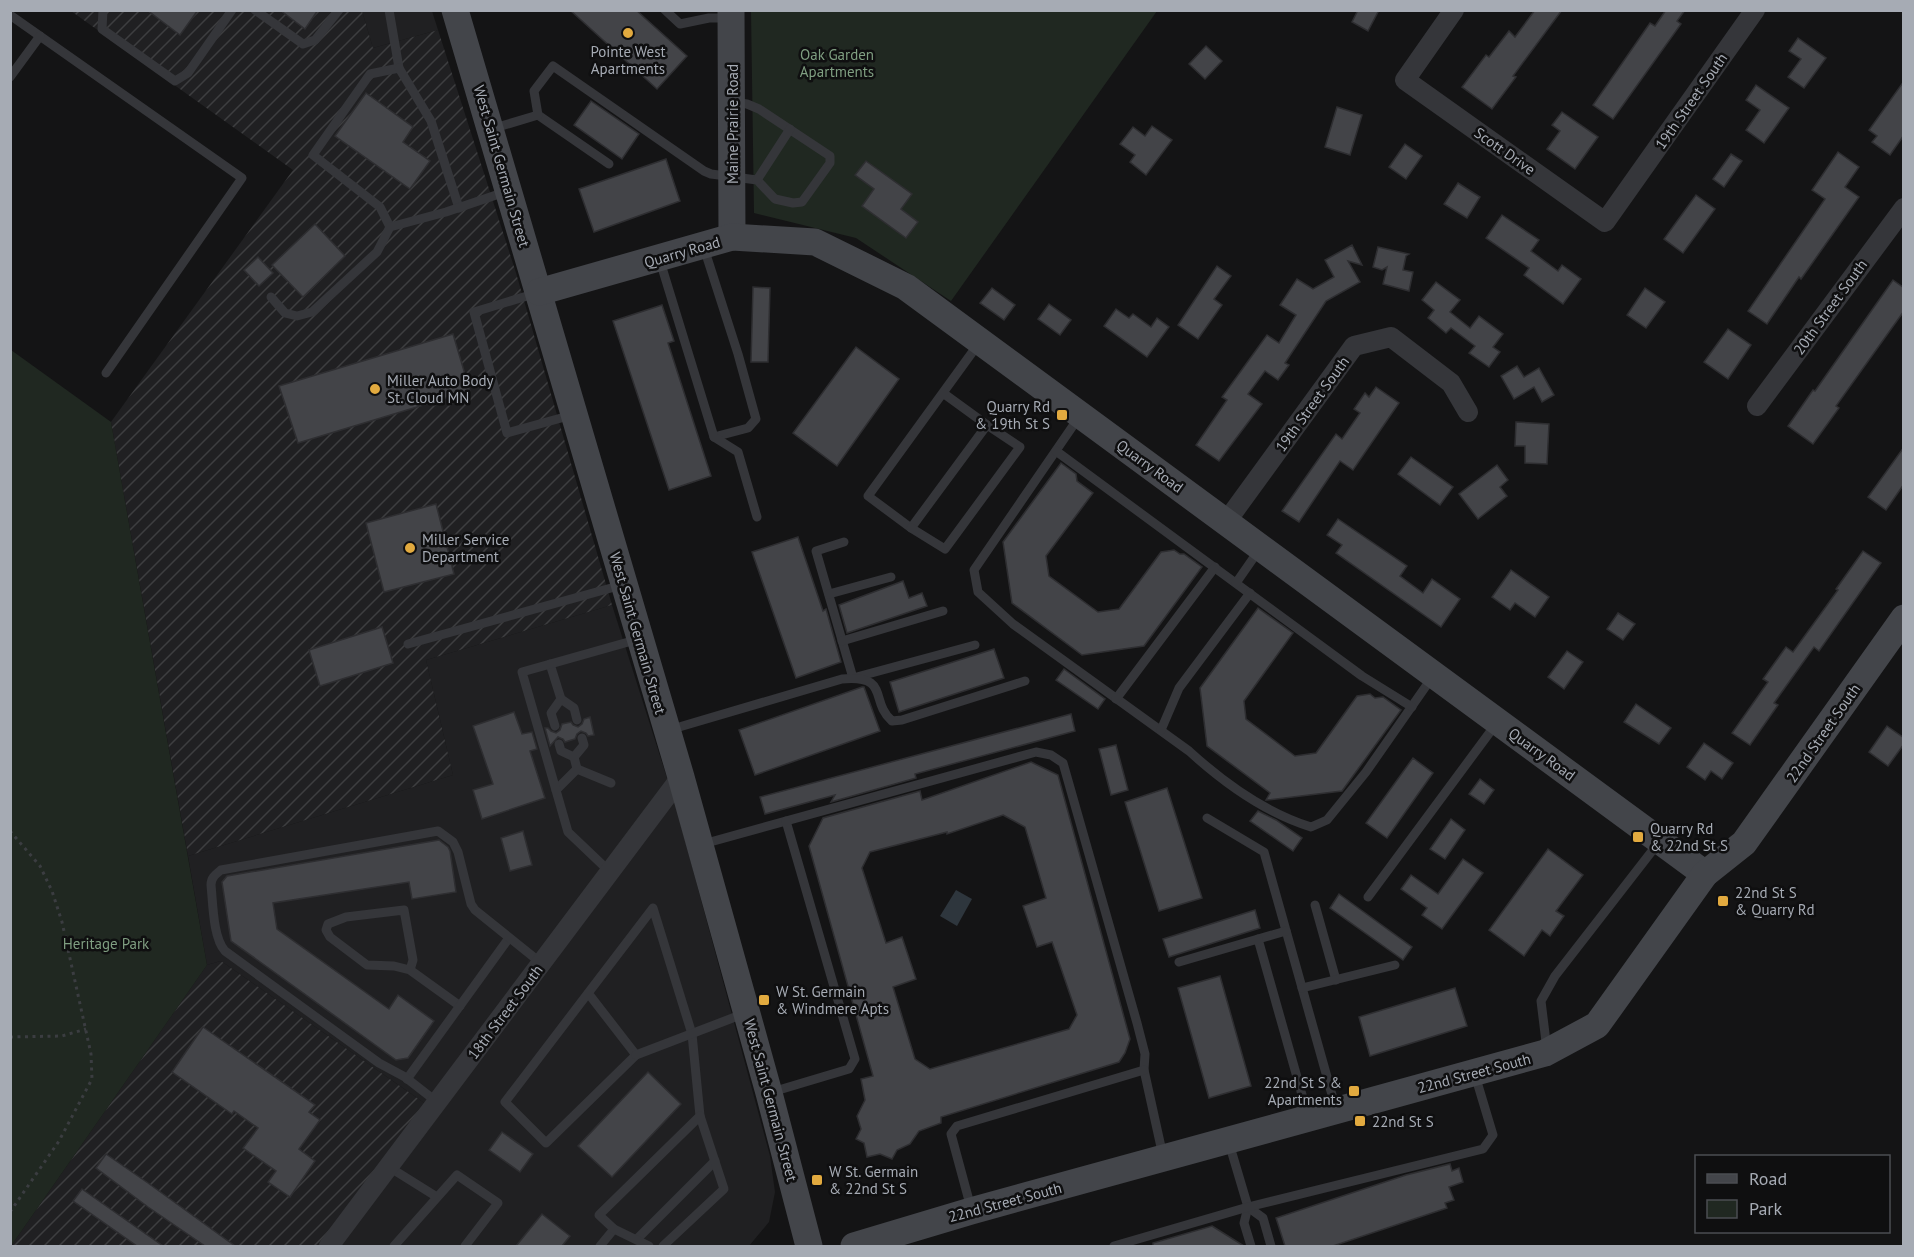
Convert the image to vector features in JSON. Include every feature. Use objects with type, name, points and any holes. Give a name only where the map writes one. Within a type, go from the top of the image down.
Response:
[{"type":"street","name":"Scott Drive","points":[[1454,10],[1405,80],[1605,222]]},
{"type":"street","name":"19th Street South","points":[[1605,222],[1755,10]]},
{"type":"street","name":"West Saint Germain Street","points":[[457,14],[681,777],[810,1246]]},
{"type":"street","name":"Maine Prairie Road","points":[[731,14],[732,101],[745,179],[732,237]]},
{"type":"street","name":"20th Street South","points":[[1757,406],[1904,208]]},
{"type":"street","name":"Quarry Road","points":[[539,292],[732,237],[815,242],[906,287],[1705,874]]},
{"type":"street","name":"19th Street South","points":[[1226,522],[1354,346],[1391,338],[1451,383],[1468,412]]},
{"type":"street","name":"22nd Street South","points":[[854,1246],[902,1235],[971,1211],[1548,1052],[1598,1025],[1705,874],[1744,843],[1904,618]]},
{"type":"street","name":"18th Street South","points":[[329,1246],[681,777]]},
{"type":"lane","points":[[103,10],[102,29],[175,81],[188,73],[232,10]]},
{"type":"lane","points":[[255,10],[303,44],[315,40],[339,10]]},
{"type":"lane","points":[[389,10],[399,68],[431,121],[459,208]]},
{"type":"lane","points":[[665,10],[680,24],[731,14]]},
{"type":"lane","points":[[10,15],[242,178],[106,373]]},
{"type":"lane","points":[[10,77],[40,36]]},
{"type":"lane","points":[[609,164],[538,115],[534,91],[553,66],[704,171],[745,179],[775,200],[802,202],[830,163],[830,156],[759,109],[732,101]]},
{"type":"lane","points":[[390,227],[380,207],[313,155],[370,74],[399,68]]},
{"type":"lane","points":[[491,129],[538,115]]},
{"type":"lane","points":[[745,179],[790,129]]},
{"type":"lane","points":[[272,297],[285,313],[297,316],[312,312],[377,252],[390,227],[509,191]]},
{"type":"lane","points":[[703,245],[756,419],[748,428],[714,437]]},
{"type":"lane","points":[[659,258],[714,437],[738,452],[757,517]]},
{"type":"lane","points":[[539,292],[474,312],[507,433],[575,415]]},
{"type":"lane","points":[[943,393],[1020,447],[945,549],[911,528],[868,496],[943,393],[981,341]]},
{"type":"lane","points":[[1080,415],[974,570],[978,592],[1013,624],[1161,730],[1212,771],[1286,819],[1311,828],[1327,820],[1366,772],[1434,675]]},
{"type":"lane","points":[[911,528],[987,425]]},
{"type":"lane","points":[[1056,451],[1362,676],[1412,707]]},
{"type":"lane","points":[[844,542],[816,551],[853,678]]},
{"type":"lane","points":[[1236,583],[1261,548]]},
{"type":"lane","points":[[1116,699],[1215,567]]},
{"type":"lane","points":[[829,594],[891,577]]},
{"type":"lane","points":[[408,644],[624,585]]},
{"type":"lane","points":[[1161,730],[1179,688],[1250,593]]},
{"type":"lane","points":[[842,641],[943,611]]},
{"type":"lane","points":[[610,872],[568,832],[522,672],[640,639]]},
{"type":"lane","points":[[667,730],[842,679],[975,645]]},
{"type":"lane","points":[[550,664],[561,699],[574,708],[577,720]]},
{"type":"lane","points":[[853,678],[871,682],[876,687],[887,716],[892,721],[902,720],[1025,681]]},
{"type":"lane","points":[[555,726],[551,713],[561,699]]},
{"type":"lane","points":[[1368,897],[1497,722]]},
{"type":"lane","points":[[574,757],[584,745],[582,738]]},
{"type":"lane","points":[[559,744],[561,751],[574,757]]},
{"type":"lane","points":[[700,845],[1036,752],[1051,755],[1063,763],[1145,1054],[1144,1070],[1164,1159]]},
{"type":"lane","points":[[574,757],[577,769]]},
{"type":"lane","points":[[556,790],[577,769]]},
{"type":"lane","points":[[577,769],[610,783]]},
{"type":"lane","points":[[1207,818],[1264,852],[1337,1111]]},
{"type":"lane","points":[[769,1093],[849,1069],[855,1059],[786,821]]},
{"type":"lane","points":[[437,1102],[407,1079],[379,1063],[225,951],[219,945],[211,880],[221,870],[438,831],[453,842],[458,852],[471,904],[475,910],[542,963]]},
{"type":"lane","points":[[1548,1052],[1541,1002],[1550,985],[1660,842]]},
{"type":"lane","points":[[1315,905],[1336,980]]},
{"type":"lane","points":[[663,1246],[724,1189],[700,1116],[692,1034],[652,908],[505,1102],[546,1143],[636,1055],[692,1034],[747,1013]]},
{"type":"lane","points":[[410,970],[413,960],[404,909],[346,917],[328,924],[326,930],[330,937],[367,964],[410,970],[460,1006]]},
{"type":"lane","points":[[1179,962],[1286,931]]},
{"type":"lane","points":[[407,1079],[509,938]]},
{"type":"lane","points":[[1258,939],[1309,1119]]},
{"type":"lane","points":[[1302,988],[1395,965]]},
{"type":"lane","points":[[588,993],[636,1055]]},
{"type":"lane","points":[[971,1211],[951,1134],[957,1126],[1144,1070]]},
{"type":"lane","points":[[1114,1246],[1248,1207],[1483,1149],[1493,1135],[1474,1073]]},
{"type":"lane","points":[[649,1246],[614,1228],[599,1215],[700,1116]]},
{"type":"lane","points":[[1229,1141],[1248,1207],[1244,1223],[1251,1246]]},
{"type":"lane","points":[[637,1239],[715,1161]]},
{"type":"lane","points":[[389,1167],[436,1197]]},
{"type":"lane","points":[[394,1246],[457,1175],[498,1203],[465,1246]]},
{"type":"lane","points":[[1248,1207],[1263,1218],[1271,1246]]},
{"type":"lane","points":[[600,1246],[614,1228]]},
{"type":"path","points":[[10,831],[40,866],[52,891],[62,922],[86,1029],[91,1054],[92,1079],[59,1141],[10,1212]]},
{"type":"path","points":[[10,1037],[62,1036],[86,1029]]},
{"type":"shaded area","points":[[71,11],[362,11],[373,48],[438,30],[516,273],[612,605],[426,660],[453,775],[188,856],[111,422],[293,170]]},
{"type":"shaded area","points":[[362,11],[432,11],[438,30],[373,48]]},
{"type":"shaded area","points":[[612,605],[675,803],[770,1156],[775,1192],[769,1222],[749,1246],[340,1246],[440,1114],[221,961],[207,965],[188,856],[453,775],[426,660]]},
{"type":"shaded area","points":[[956,890],[972,899],[957,926],[940,916]]},
{"type":"shaded area","points":[[221,961],[440,1114],[340,1246],[11,1246],[207,965]]},
{"type":"green space","name":"Oak Garden Apartments","points":[[751,11],[1157,11],[951,301],[856,238],[754,213]]},
{"type":"green space","name":"Heritage Park","points":[[11,350],[111,422],[207,965],[11,1246]]},
{"type":"building","points":[[147,10],[198,10],[180,35]]},
{"type":"building","points":[[280,10],[318,10],[305,29]]},
{"type":"building","name":"Pointe West Apartments","points":[[570,10],[636,10],[687,56],[657,89]]},
{"type":"building","points":[[1358,10],[1379,10],[1368,31],[1352,22]]},
{"type":"building","points":[[1535,10],[1562,10],[1513,76],[1516,77],[1492,109],[1462,87],[1486,55],[1489,57],[1509,31],[1515,37]]},
{"type":"building","points":[[1666,10],[1685,10],[1677,21],[1681,24],[1613,119],[1593,105],[1650,23],[1655,26]]},
{"type":"building","points":[[1798,38],[1826,58],[1804,88],[1788,77],[1801,59],[1789,51]]},
{"type":"building","points":[[1206,46],[1222,61],[1205,79],[1189,64]]},
{"type":"building","points":[[1904,81],[1904,135],[1890,155],[1872,142],[1877,136],[1869,130]]},
{"type":"building","points":[[1756,85],[1789,108],[1764,143],[1746,130],[1760,110],[1746,100]]},
{"type":"building","points":[[366,93],[413,127],[403,142],[430,161],[410,189],[335,136]]},
{"type":"building","points":[[591,101],[639,134],[622,159],[574,125]]},
{"type":"building","points":[[1337,107],[1362,115],[1350,155],[1325,147]]},
{"type":"building","points":[[1562,112],[1598,137],[1575,169],[1547,149],[1560,131],[1552,125]]},
{"type":"building","points":[[1152,126],[1172,140],[1146,175],[1130,162],[1135,155],[1120,144],[1133,127],[1145,136]]},
{"type":"building","points":[[1405,144],[1422,156],[1406,179],[1389,167]]},
{"type":"building","points":[[1838,152],[1859,167],[1845,187],[1859,197],[1767,324],[1748,311],[1825,199],[1812,190]]},
{"type":"building","points":[[1731,154],[1742,161],[1724,187],[1713,179]]},
{"type":"building","points":[[666,159],[680,201],[594,232],[579,189]]},
{"type":"building","points":[[866,161],[912,194],[901,209],[918,222],[906,238],[862,206],[874,189],[855,175]]},
{"type":"building","points":[[1458,183],[1480,197],[1467,218],[1444,204]]},
{"type":"building","points":[[1696,195],[1715,209],[1683,253],[1664,239]]},
{"type":"building","points":[[1502,215],[1539,240],[1531,251],[1558,271],[1562,265],[1581,279],[1563,304],[1524,275],[1529,268],[1486,238]]},
{"type":"building","points":[[315,224],[345,256],[303,297],[272,265]]},
{"type":"building","points":[[1352,245],[1362,265],[1348,261],[1360,282],[1326,301],[1285,363],[1289,365],[1278,380],[1265,371],[1248,394],[1262,404],[1219,461],[1196,445],[1227,400],[1222,397],[1267,335],[1279,343],[1296,315],[1280,305],[1297,279],[1313,289],[1334,277],[1325,260]]},
{"type":"building","points":[[1378,247],[1409,254],[1406,256],[1403,270],[1413,272],[1409,291],[1383,284],[1387,267],[1382,270],[1373,267]]},
{"type":"building","points":[[258,257],[273,273],[259,286],[244,270]]},
{"type":"building","points":[[1217,266],[1231,276],[1214,299],[1222,305],[1198,339],[1178,325]]},
{"type":"building","points":[[1893,280],[1904,288],[1904,311],[1836,406],[1839,408],[1813,444],[1788,426]]},
{"type":"building","points":[[1436,282],[1460,300],[1450,312],[1470,328],[1479,316],[1503,334],[1493,347],[1500,352],[1489,367],[1469,353],[1475,346],[1451,328],[1446,333],[1428,318],[1434,310],[1422,300]]},
{"type":"building","points":[[753,287],[770,288],[768,362],[751,362]]},
{"type":"building","points":[[992,288],[1015,305],[1004,320],[980,303]]},
{"type":"building","points":[[1645,288],[1665,302],[1646,328],[1627,315]]},
{"type":"building","points":[[1049,304],[1071,320],[1060,335],[1038,319]]},
{"type":"building","points":[[662,305],[674,341],[668,343],[711,476],[669,490],[613,321]]},
{"type":"building","points":[[1116,309],[1129,318],[1133,314],[1151,327],[1157,318],[1169,327],[1147,357],[1104,326]]},
{"type":"building","points":[[1728,329],[1751,345],[1728,379],[1704,362]]},
{"type":"building","name":"Miller Auto Body St. Cloud MN","points":[[453,334],[470,391],[298,443],[279,386]]},
{"type":"building","points":[[856,347],[899,379],[837,466],[793,433]]},
{"type":"building","points":[[1517,366],[1524,377],[1539,368],[1554,395],[1542,402],[1534,387],[1514,399],[1501,376]]},
{"type":"building","points":[[1376,387],[1399,403],[1353,470],[1340,461],[1299,522],[1282,511],[1336,434],[1342,439],[1360,413],[1354,409],[1365,393],[1369,397]]},
{"type":"building","points":[[1516,422],[1549,424],[1547,464],[1525,463],[1525,446],[1515,446]]},
{"type":"building","points":[[1904,447],[1904,484],[1886,510],[1868,497]]},
{"type":"building","points":[[1411,457],[1453,487],[1440,505],[1398,474]]},
{"type":"building","points":[[1061,463],[1076,474],[1077,481],[1093,493],[1046,556],[1049,576],[1098,612],[1119,609],[1161,552],[1174,550],[1202,567],[1144,646],[1082,655],[1012,603],[1003,542]]},
{"type":"building","points":[[1497,465],[1508,480],[1500,487],[1507,496],[1478,519],[1459,494]]},
{"type":"building","name":"Miller Service Department","points":[[436,504],[454,574],[384,592],[366,523]]},
{"type":"building","points":[[1338,519],[1407,566],[1400,576],[1423,593],[1432,579],[1460,599],[1441,627],[1336,553],[1342,545],[1327,535]]},
{"type":"building","points":[[798,537],[823,611],[826,609],[841,662],[796,678],[752,552]]},
{"type":"building","points":[[1863,551],[1881,563],[1819,651],[1814,647],[1774,703],[1778,705],[1750,745],[1732,733],[1768,682],[1763,679],[1786,647],[1793,652]]},
{"type":"building","points":[[1511,570],[1549,597],[1535,617],[1515,603],[1510,610],[1492,597]]},
{"type":"building","points":[[903,581],[909,598],[922,593],[927,606],[847,633],[839,605]]},
{"type":"building","points":[[1258,608],[1293,633],[1244,701],[1246,719],[1295,756],[1316,753],[1357,696],[1370,694],[1375,698],[1383,697],[1401,710],[1342,791],[1266,800],[1270,793],[1207,746],[1200,688]]},
{"type":"building","points":[[1618,613],[1635,624],[1623,640],[1607,629]]},
{"type":"building","points":[[382,627],[393,663],[320,686],[309,650]]},
{"type":"building","points":[[994,649],[1004,678],[899,712],[890,682]]},
{"type":"building","points":[[1567,651],[1583,662],[1564,689],[1548,677]]},
{"type":"building","points":[[1064,669],[1105,699],[1098,709],[1056,680]]},
{"type":"building","points":[[864,687],[880,731],[755,775],[739,730]]},
{"type":"building","points":[[1636,704],[1671,728],[1659,744],[1624,722]]},
{"type":"building","points":[[514,712],[522,734],[532,732],[537,749],[530,751],[545,798],[482,819],[473,790],[493,784],[473,726]]},
{"type":"building","points":[[1071,714],[1075,731],[915,774],[916,778],[831,802],[835,795],[765,814],[760,797]]},
{"type":"building","points":[[590,717],[594,735],[588,736],[581,731],[575,739],[565,742],[558,737],[550,746],[545,728],[556,733],[562,724],[571,722],[578,727],[584,719]]},
{"type":"building","points":[[1887,726],[1904,738],[1904,744],[1888,766],[1869,752]]},
{"type":"building","points":[[1704,743],[1733,763],[1722,779],[1711,771],[1705,780],[1687,767]]},
{"type":"building","points":[[1116,745],[1128,790],[1111,795],[1099,749]]},
{"type":"building","points":[[1413,758],[1433,773],[1387,838],[1366,823]]},
{"type":"building","points":[[1031,762],[1058,775],[1130,1039],[1119,1062],[941,1117],[941,1123],[919,1131],[910,1144],[897,1150],[892,1159],[880,1154],[867,1157],[864,1143],[856,1139],[861,1129],[857,1116],[865,1100],[861,1079],[873,1076],[809,846],[823,818],[920,791],[922,800]],"holes":[[[1003,815],[1025,827],[1046,898],[1023,906],[1037,947],[1052,942],[1077,1015],[1069,1029],[930,1069],[915,1059],[893,987],[916,979],[902,937],[886,943],[862,868],[870,852],[947,832],[947,834]]]},
{"type":"building","points":[[1480,779],[1494,790],[1484,804],[1469,794]]},
{"type":"building","points":[[1167,788],[1202,898],[1159,911],[1125,802]]},
{"type":"building","points":[[1258,811],[1302,838],[1293,851],[1250,821]]},
{"type":"building","points":[[1451,819],[1465,830],[1445,859],[1430,849]]},
{"type":"building","points":[[523,831],[532,865],[510,871],[501,838]]},
{"type":"building","points":[[439,840],[450,851],[456,892],[412,899],[409,882],[273,903],[277,929],[389,1009],[398,995],[434,1021],[408,1058],[396,1060],[231,941],[222,882],[227,876]]},
{"type":"building","points":[[1548,849],[1583,875],[1556,911],[1564,916],[1550,936],[1542,930],[1524,956],[1489,930]]},
{"type":"building","points":[[1463,859],[1483,873],[1442,929],[1422,915],[1427,908],[1401,889],[1411,875],[1438,894]]},
{"type":"building","points":[[1339,894],[1412,947],[1403,960],[1330,908]]},
{"type":"building","points":[[1255,910],[1260,928],[1169,957],[1163,939]]},
{"type":"building","points":[[1220,976],[1251,1086],[1209,1098],[1178,988]]},
{"type":"building","points":[[1455,988],[1467,1026],[1370,1056],[1359,1017]]},
{"type":"building","points":[[203,1027],[315,1105],[309,1112],[320,1120],[299,1149],[315,1161],[290,1197],[268,1182],[276,1171],[243,1148],[258,1128],[234,1111],[232,1114],[172,1072]]},
{"type":"building","points":[[648,1072],[681,1104],[612,1177],[578,1146]]},
{"type":"building","points":[[502,1132],[533,1154],[520,1172],[489,1150]]},
{"type":"building","points":[[106,1154],[235,1246],[205,1246],[148,1207],[96,1168]]},
{"type":"building","points":[[1450,1164],[1452,1171],[1459,1168],[1463,1182],[1449,1187],[1454,1200],[1445,1203],[1447,1208],[1333,1246],[1285,1246],[1276,1218],[1406,1175]]},
{"type":"building","points":[[82,1189],[163,1246],[137,1246],[73,1201]]},
{"type":"building","points":[[542,1214],[570,1236],[562,1246],[516,1246]]},
{"type":"building","points":[[1212,1226],[1244,1246],[1153,1246],[1153,1243]]},
{"type":"place","name":"Pointe West Apartments","points":[[628,33]]},
{"type":"place","name":"Miller Auto Body St. Cloud MN","points":[[375,389]]},
{"type":"place","name":"Quarry Rd & 19th St S","points":[[1062,415]]},
{"type":"place","name":"Miller Service Department","points":[[410,548]]},
{"type":"place","name":"Quarry Rd & 22nd St S","points":[[1638,837]]},
{"type":"place","name":"22nd St S & Quarry Rd","points":[[1723,901]]},
{"type":"place","name":"W St. Germain & Windmere Apts","points":[[764,1000]]},
{"type":"place","name":"22nd St S & Apartments","points":[[1354,1091]]},
{"type":"place","name":"22nd St S","points":[[1360,1121]]},
{"type":"place","name":"W St. Germain & 22nd St S","points":[[817,1180]]}]
